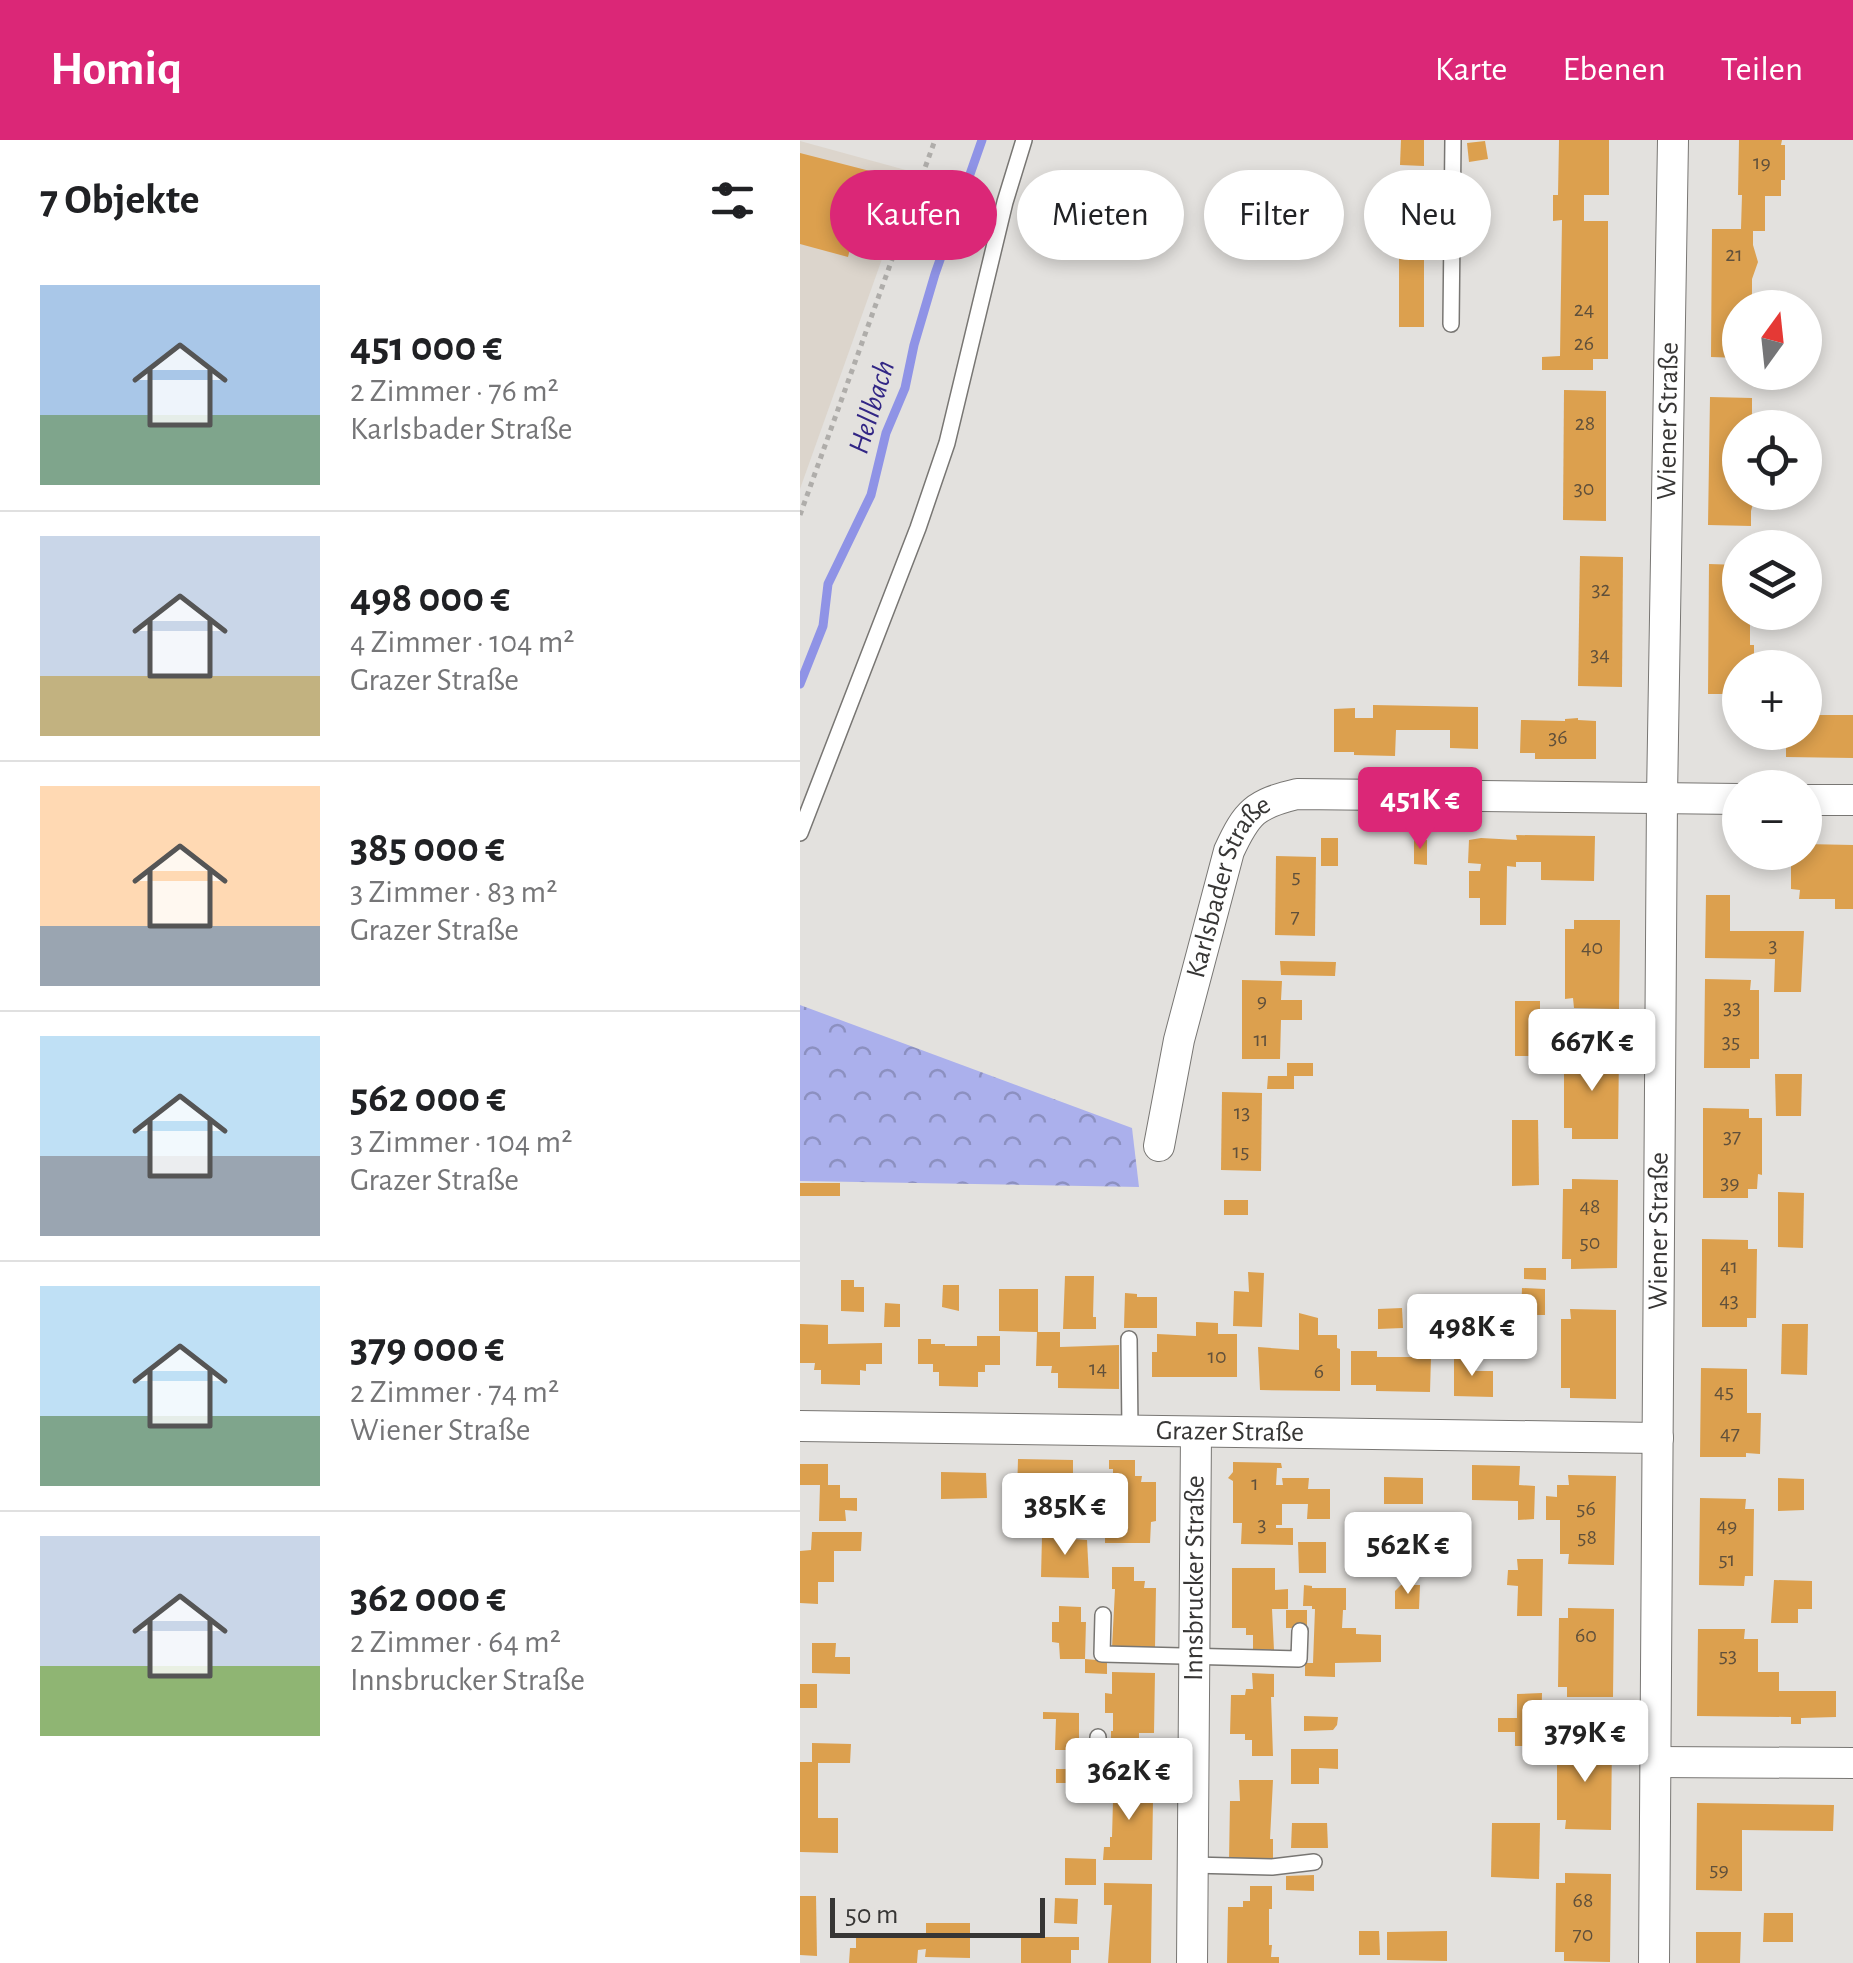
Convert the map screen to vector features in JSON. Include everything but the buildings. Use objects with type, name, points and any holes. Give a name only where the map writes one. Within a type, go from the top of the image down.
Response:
[{"type":"street","name":"Wiener Straße","points":[[1654,1963],[1662,797],[1673,140]]},
{"type":"street","name":"Karlsbader Straße","points":[[1158,1146],[1179,1040],[1229,850],[1243,821],[1267,802],[1296,794],[1722,798]]},
{"type":"street","points":[[1822,800],[1853,800]]},
{"type":"street","name":"Grazer Straße","points":[[800,1426],[1658,1438]]},
{"type":"street","name":"Innsbrucker Straße","points":[[1192,1963],[1196,1432]]},
{"type":"street","points":[[1656,1762],[1853,1763]]},
{"type":"lane","points":[[800,833],[947,443],[1005,202],[1024,140]]},
{"type":"lane","points":[[1451,324],[1452,140]]},
{"type":"lane","points":[[1129,1339],[1130,1431]]},
{"type":"lane","points":[[1104,1615],[1102,1654],[1299,1659],[1300,1631]]},
{"type":"lane","points":[[1098,1737],[1098,1758],[1192,1759]]},
{"type":"lane","points":[[1192,1865],[1272,1867],[1314,1862]]},
{"type":"path","points":[[800,515],[935,140]]},
{"type":"shaded area","points":[[800,141],[906,170],[830,170],[830,260],[882,260],[800,489]]},
{"type":"green space","points":[[800,1005],[1132,1128],[1139,1187],[800,1181]]},
{"type":"waterway","name":"Hellbach","points":[[800,684],[823,626],[828,584],[871,495],[935,274],[982,140]]}]
